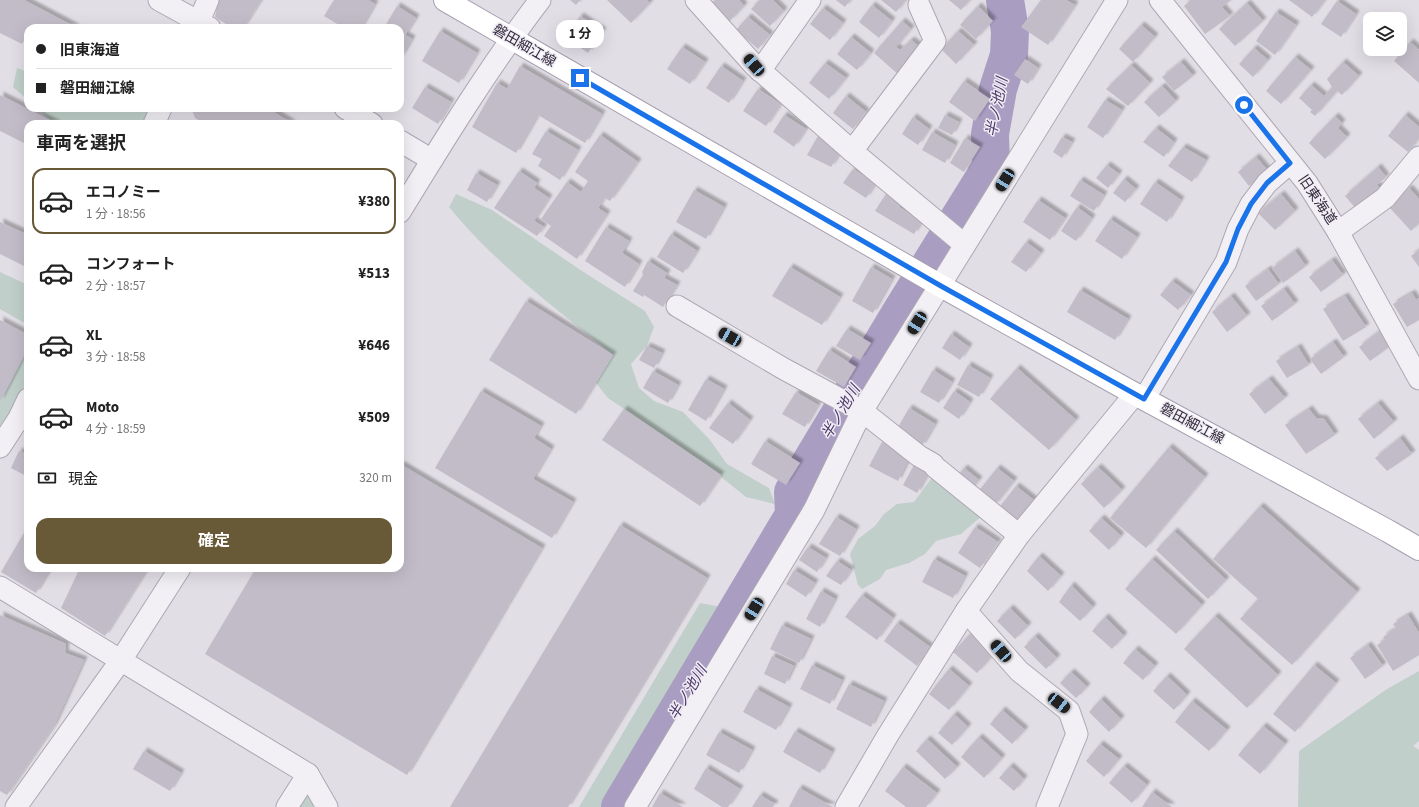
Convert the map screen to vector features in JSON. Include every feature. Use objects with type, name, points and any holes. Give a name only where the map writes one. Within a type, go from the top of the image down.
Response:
[{"type":"main road","name":"磐田細江線","points":[[445,0],[941,286],[1419,549]]},
{"type":"street","points":[[159,0],[199,24]]},
{"type":"street","points":[[202,24],[208,0]]},
{"type":"street","points":[[404,206],[511,38],[540,0]]},
{"type":"street","points":[[696,0],[760,71],[852,151],[965,245]]},
{"type":"street","points":[[760,71],[810,0]]},
{"type":"street","points":[[635,807],[814,510],[862,411],[1118,0]]},
{"type":"street","name":"旧東海道","points":[[1160,0],[1307,183],[1413,356],[1419,379]]},
{"type":"street","points":[[852,151],[935,41],[919,5]]},
{"type":"street","points":[[352,112],[365,120]]},
{"type":"street","points":[[404,143],[432,160]]},
{"type":"street","points":[[1338,232],[1385,198],[1419,158]]},
{"type":"street","points":[[846,807],[888,734],[966,611],[1019,534],[1140,396],[1226,262],[1238,229],[1251,204],[1267,183],[1290,163]]},
{"type":"street","points":[[677,306],[862,411],[919,456],[933,464],[1019,534]]},
{"type":"street","points":[[0,447],[23,420]]},
{"type":"street","points":[[16,807],[121,660],[177,572]]},
{"type":"street","points":[[0,587],[308,774],[326,807]]},
{"type":"street","points":[[966,611],[1019,671],[1069,711],[1077,734],[1047,807]]},
{"type":"street","points":[[287,807],[308,774]]},
{"type":"street","points":[[0,803],[7,807]]},
{"type":"shaded area","points":[[17,68],[24,71],[24,97],[13,87]]},
{"type":"shaded area","points":[[41,112],[159,112],[156,120],[50,120]]},
{"type":"shaded area","points":[[456,194],[492,210],[582,271],[645,311],[654,327],[647,346],[631,364],[639,388],[654,401],[683,412],[710,440],[727,464],[769,488],[775,504],[746,497],[705,464],[608,398],[596,383],[613,355],[548,303],[486,248],[449,207]]},
{"type":"shaded area","points":[[0,272],[24,283],[24,323],[0,309]]},
{"type":"shaded area","points":[[24,349],[24,398],[0,438],[0,402]]},
{"type":"shaded area","points":[[936,472],[984,514],[961,534],[936,541],[925,554],[909,563],[886,570],[880,579],[862,589],[858,585],[850,554],[858,539],[875,526],[884,514],[897,504],[914,502]]},
{"type":"shaded area","points":[[700,603],[738,610],[747,621],[635,807],[579,807]]},
{"type":"shaded area","points":[[1419,671],[1419,741],[1413,746],[1419,750],[1419,807],[1298,807],[1299,751],[1387,689]]},
{"type":"shaded area","points":[[304,790],[322,807],[293,807]]},
{"type":"building","points":[[0,0],[24,0],[69,24],[24,24],[24,41],[22,44],[0,33]]},
{"type":"building","points":[[218,0],[261,0],[246,24],[226,24],[215,17]]},
{"type":"building","points":[[334,0],[368,0],[375,4],[363,24],[337,24],[324,16]]},
{"type":"building","points":[[570,0],[580,0],[576,5]]},
{"type":"building","points":[[607,0],[647,0],[650,3],[631,23]]},
{"type":"building","points":[[715,0],[739,0],[744,6],[730,21],[711,3]]},
{"type":"building","points":[[760,0],[773,0],[784,11],[770,26],[751,9]]},
{"type":"building","points":[[836,0],[850,0],[845,7]]},
{"type":"building","points":[[881,0],[906,0],[896,12]]},
{"type":"building","points":[[949,0],[970,0],[961,10]]},
{"type":"building","points":[[1041,0],[1066,0],[1075,5],[1048,45],[1021,27]]},
{"type":"building","points":[[1191,0],[1231,0],[1222,7],[1230,16],[1205,34],[1184,6]]},
{"type":"building","points":[[1289,0],[1325,0],[1312,17]]},
{"type":"building","points":[[1337,1],[1356,14],[1341,37],[1321,24]]},
{"type":"building","points":[[1247,3],[1263,21],[1235,46],[1219,29]]},
{"type":"building","points":[[872,5],[892,21],[879,38],[859,22]]},
{"type":"building","points":[[397,6],[416,18],[405,35],[412,39],[404,52],[404,24],[386,24]]},
{"type":"building","points":[[978,6],[993,21],[976,39],[960,25]]},
{"type":"building","points":[[823,8],[843,23],[830,40],[810,24]]},
{"type":"building","points":[[1276,12],[1296,25],[1275,55],[1256,41]]},
{"type":"building","points":[[580,16],[603,31],[588,53],[566,38]]},
{"type":"building","points":[[748,17],[770,35],[758,49],[736,30]]},
{"type":"building","points":[[902,21],[911,29],[896,47],[900,50],[911,40],[921,48],[900,76],[874,53]]},
{"type":"building","points":[[1141,25],[1155,37],[1133,62],[1119,49]]},
{"type":"building","points":[[440,31],[477,53],[459,83],[422,61]]},
{"type":"building","points":[[958,31],[974,45],[956,64],[941,49]]},
{"type":"building","points":[[851,37],[871,53],[857,70],[837,54]]},
{"type":"building","points":[[1410,42],[1419,50],[1419,83],[1394,61],[1398,56],[1407,56],[1407,46]]},
{"type":"building","points":[[682,47],[705,62],[690,84],[667,69]]},
{"type":"building","points":[[1254,48],[1268,60],[1253,77],[1239,64]]},
{"type":"building","points":[[1295,57],[1311,70],[1281,104],[1266,91]]},
{"type":"building","points":[[1025,59],[1038,68],[1028,84],[1014,75]]},
{"type":"building","points":[[1181,62],[1193,76],[1174,91],[1162,77]]},
{"type":"building","points":[[1343,62],[1359,76],[1342,95],[1337,91],[1315,116],[1310,112],[1312,110],[1299,98],[1311,85],[1324,96],[1332,87],[1327,79]]},
{"type":"building","points":[[825,63],[846,78],[829,99],[809,83]]},
{"type":"building","points":[[1131,65],[1150,83],[1128,106],[1106,89]]},
{"type":"building","points":[[520,66],[602,114],[585,143],[538,115],[516,153],[472,127],[497,83],[507,89]]},
{"type":"building","points":[[721,66],[743,81],[729,103],[706,88]]},
{"type":"building","points":[[964,81],[990,99],[975,121],[949,102]]},
{"type":"building","points":[[1162,86],[1176,101],[1159,117],[1144,102]]},
{"type":"building","points":[[425,87],[451,102],[438,124],[412,108]]},
{"type":"building","points":[[758,89],[781,104],[766,126],[743,111]]},
{"type":"building","points":[[0,95],[24,107],[24,112],[33,112],[49,120],[24,120],[24,143],[0,131]]},
{"type":"building","points":[[846,96],[866,112],[853,129],[833,113]]},
{"type":"building","points":[[1105,100],[1122,110],[1103,138],[1087,127]]},
{"type":"building","points":[[193,112],[274,112],[286,120],[199,120],[195,118]]},
{"type":"building","points":[[784,115],[806,129],[794,147],[773,132]]},
{"type":"building","points":[[945,115],[959,122],[952,135],[938,128]]},
{"type":"building","points":[[1405,115],[1419,127],[1419,138],[1408,152],[1388,136]]},
{"type":"building","points":[[1335,116],[1342,123],[1338,128],[1347,137],[1325,159],[1309,143]]},
{"type":"building","points":[[913,117],[929,129],[918,145],[902,134]]},
{"type":"building","points":[[1156,128],[1174,142],[1164,157],[1143,142]]},
{"type":"building","points":[[546,131],[578,150],[560,180],[538,166],[542,159],[532,154]]},
{"type":"building","points":[[932,132],[955,145],[945,163],[922,150]]},
{"type":"building","points":[[600,135],[638,162],[610,201],[605,198],[598,208],[607,214],[577,259],[544,236],[551,226],[541,219],[567,182],[581,192],[588,181],[575,172]]},
{"type":"building","points":[[818,136],[841,151],[831,167],[807,155]]},
{"type":"building","points":[[1062,137],[1072,142],[1062,158],[1053,152]]},
{"type":"building","points":[[965,138],[980,147],[964,172],[950,163]]},
{"type":"building","points":[[1183,147],[1206,160],[1192,182],[1168,166]]},
{"type":"building","points":[[1256,157],[1268,171],[1249,186],[1238,172]]},
{"type":"building","points":[[1107,165],[1119,174],[1108,188],[1096,178]]},
{"type":"building","points":[[1378,167],[1386,177],[1377,185],[1381,190],[1358,211],[1345,196]]},
{"type":"building","points":[[853,169],[876,183],[866,198],[843,183]]},
{"type":"building","points":[[519,171],[537,183],[534,188],[549,198],[534,221],[544,227],[537,236],[494,208]]},
{"type":"building","points":[[476,173],[497,185],[487,202],[467,190]]},
{"type":"building","points":[[1124,179],[1136,189],[1125,202],[1113,193]]},
{"type":"building","points":[[1080,180],[1104,195],[1094,211],[1070,196]]},
{"type":"building","points":[[1155,182],[1181,200],[1167,222],[1140,204]]},
{"type":"building","points":[[1409,188],[1419,199],[1419,223],[1411,231],[1389,207]]},
{"type":"building","points":[[694,190],[724,207],[706,239],[676,222]]},
{"type":"building","points":[[886,194],[901,203],[899,207],[922,221],[914,234],[875,211]]},
{"type":"building","points":[[1281,194],[1295,211],[1275,230],[1258,213]]},
{"type":"building","points":[[1038,200],[1065,218],[1050,240],[1023,222]]},
{"type":"building","points":[[1077,207],[1092,218],[1076,241],[1061,231]]},
{"type":"building","points":[[1110,219],[1137,237],[1122,259],[1095,241]]},
{"type":"building","points":[[0,222],[24,233],[24,266],[0,254]]},
{"type":"building","points":[[606,227],[629,241],[622,253],[639,264],[625,287],[585,261]]},
{"type":"building","points":[[671,234],[697,251],[683,273],[657,257]]},
{"type":"building","points":[[1026,242],[1041,253],[1026,272],[1011,262]]},
{"type":"building","points":[[1419,250],[1419,267],[1411,256]]},
{"type":"building","points":[[1295,251],[1306,266],[1283,283],[1272,268]]},
{"type":"building","points":[[1332,260],[1343,275],[1321,292],[1309,277]]},
{"type":"building","points":[[648,261],[667,273],[664,278],[677,285],[663,307],[644,295],[643,297],[633,291],[643,275],[642,272]]},
{"type":"building","points":[[790,267],[840,297],[822,325],[772,296]]},
{"type":"building","points":[[871,267],[892,279],[873,313],[852,301]]},
{"type":"building","points":[[1268,269],[1279,284],[1256,301],[1245,286]]},
{"type":"building","points":[[1172,281],[1191,295],[1178,310],[1160,295]]},
{"type":"building","points":[[1284,289],[1295,304],[1272,321],[1261,306]]},
{"type":"building","points":[[1080,290],[1128,319],[1115,340],[1067,312]]},
{"type":"building","points":[[1412,293],[1416,300],[1419,298],[1419,320],[1407,327],[1393,304]]},
{"type":"building","points":[[1231,296],[1247,316],[1227,332],[1212,312]]},
{"type":"building","points":[[1345,296],[1366,327],[1343,341],[1323,309]]},
{"type":"building","points":[[526,301],[613,355],[576,414],[489,360]]},
{"type":"building","points":[[0,320],[24,333],[24,356],[0,402]]},
{"type":"building","points":[[847,329],[871,343],[860,360],[836,346]]},
{"type":"building","points":[[1381,330],[1392,345],[1370,361],[1359,347]]},
{"type":"building","points":[[951,334],[969,347],[960,360],[942,348]]},
{"type":"building","points":[[1333,342],[1344,357],[1321,374],[1310,359]]},
{"type":"building","points":[[647,346],[662,353],[654,368],[639,360]]},
{"type":"building","points":[[1298,347],[1309,365],[1287,378],[1276,361]]},
{"type":"building","points":[[829,350],[856,367],[844,387],[816,371]]},
{"type":"building","points":[[968,365],[990,378],[979,397],[957,385]]},
{"type":"building","points":[[1017,368],[1076,420],[1049,450],[990,399]]},
{"type":"building","points":[[933,370],[952,382],[939,403],[920,392]]},
{"type":"building","points":[[653,371],[678,385],[668,403],[643,388]]},
{"type":"building","points":[[706,379],[724,389],[706,421],[688,410]]},
{"type":"building","points":[[1269,379],[1285,398],[1265,414],[1249,394]]},
{"type":"building","points":[[481,391],[541,426],[534,438],[551,449],[533,479],[573,502],[552,538],[435,468]]},
{"type":"building","points":[[954,391],[970,402],[959,419],[943,408]]},
{"type":"building","points":[[796,392],[818,405],[805,427],[782,414]]},
{"type":"building","points":[[728,403],[750,420],[733,444],[709,428]]},
{"type":"building","points":[[1378,403],[1394,422],[1374,439],[1358,419]]},
{"type":"building","points":[[909,408],[935,424],[922,446],[896,431]]},
{"type":"building","points":[[624,409],[721,475],[700,506],[602,440]]},
{"type":"building","points":[[1309,409],[1316,418],[1324,419],[1335,435],[1306,454],[1285,425]]},
{"type":"building","points":[[1400,438],[1412,454],[1387,471],[1375,458]]},
{"type":"building","points":[[765,441],[800,463],[786,485],[751,464]]},
{"type":"building","points":[[882,442],[910,456],[898,481],[869,466]]},
{"type":"building","points":[[1169,447],[1205,477],[1146,548],[1110,518]]},
{"type":"building","points":[[19,451],[24,453],[24,475],[11,468]]},
{"type":"building","points":[[919,456],[933,464],[917,493],[903,485]]},
{"type":"building","points":[[404,466],[542,548],[407,775],[205,654],[254,572],[404,572]]},
{"type":"building","points":[[1098,467],[1122,490],[1104,508],[1081,484]]},
{"type":"building","points":[[964,468],[979,480],[970,491],[955,479]]},
{"type":"building","points":[[997,468],[1014,481],[995,505],[978,492]]},
{"type":"building","points":[[1016,486],[1035,501],[1017,524],[998,509]]},
{"type":"building","points":[[1260,506],[1357,592],[1292,665],[1240,619],[1258,599],[1213,559]]},
{"type":"building","points":[[836,517],[856,529],[840,556],[819,544]]},
{"type":"building","points":[[1101,518],[1121,536],[1109,550],[1089,531]]},
{"type":"building","points":[[620,525],[707,578],[568,807],[450,807]]},
{"type":"building","points":[[975,527],[998,542],[980,568],[958,553]]},
{"type":"building","points":[[1174,531],[1226,580],[1208,599],[1156,550]]},
{"type":"building","points":[[24,533],[24,572],[49,572],[36,593],[1,572]]},
{"type":"building","points":[[808,547],[826,558],[817,572],[799,560]]},
{"type":"building","points":[[1039,556],[1061,576],[1048,591],[1027,571]]},
{"type":"building","points":[[934,559],[965,576],[953,598],[922,582]]},
{"type":"building","points":[[1152,559],[1202,605],[1176,634],[1125,589]]},
{"type":"building","points":[[837,561],[851,570],[841,585],[826,576]]},
{"type":"building","points":[[794,570],[815,583],[806,597],[786,584]]},
{"type":"building","points":[[78,572],[145,572],[105,636],[61,608]]},
{"type":"building","points":[[1071,585],[1093,607],[1080,621],[1059,602]]},
{"type":"building","points":[[821,591],[835,599],[820,627],[806,619]]},
{"type":"building","points":[[862,595],[893,618],[877,640],[845,617]]},
{"type":"building","points":[[1010,608],[1028,626],[1015,639],[997,621]]},
{"type":"building","points":[[0,615],[66,644],[65,653],[84,660],[54,726],[7,795],[0,791]]},
{"type":"building","points":[[1408,615],[1419,633],[1419,655],[1393,671],[1377,645],[1385,640],[1383,637],[1396,628],[1393,624]]},
{"type":"building","points":[[1215,616],[1278,675],[1247,708],[1184,649]]},
{"type":"building","points":[[1105,617],[1124,636],[1112,649],[1092,631]]},
{"type":"building","points":[[897,623],[930,647],[917,666],[884,641]]},
{"type":"building","points":[[782,625],[811,639],[799,663],[770,649]]},
{"type":"building","points":[[971,633],[994,654],[977,673],[953,652]]},
{"type":"building","points":[[1035,636],[1057,658],[1046,669],[1024,647]]},
{"type":"building","points":[[1368,645],[1383,666],[1365,679],[1350,658]]},
{"type":"building","points":[[1135,649],[1155,666],[1143,680],[1123,663]]},
{"type":"building","points":[[772,656],[794,666],[785,684],[764,674]]},
{"type":"building","points":[[812,665],[842,680],[830,704],[800,689]]},
{"type":"building","points":[[1314,665],[1336,683],[1295,732],[1273,714]]},
{"type":"building","points":[[949,669],[969,686],[949,710],[929,694]]},
{"type":"building","points":[[1071,672],[1087,687],[1076,698],[1060,683]]},
{"type":"building","points":[[1167,676],[1187,695],[1174,710],[1153,691]]},
{"type":"building","points":[[849,684],[884,701],[871,727],[836,709]]},
{"type":"building","points":[[756,689],[789,707],[776,730],[743,712]]},
{"type":"building","points":[[1101,699],[1121,719],[1109,732],[1089,712]]},
{"type":"building","points":[[1192,701],[1227,730],[1209,751],[1175,722]]},
{"type":"building","points":[[1002,710],[1025,730],[1012,744],[990,724]]},
{"type":"building","points":[[954,714],[968,727],[952,745],[938,733]]},
{"type":"building","points":[[1263,726],[1285,744],[1260,774],[1238,755]]},
{"type":"building","points":[[795,731],[832,752],[820,773],[783,752]]},
{"type":"building","points":[[719,732],[752,750],[739,773],[706,755]]},
{"type":"building","points":[[979,737],[1002,758],[984,778],[961,757]]},
{"type":"building","points":[[927,739],[957,767],[945,779],[916,751]]},
{"type":"building","points":[[1100,744],[1119,759],[1104,777],[1086,761]]},
{"type":"building","points":[[144,751],[181,773],[170,791],[133,769]]},
{"type":"building","points":[[1010,766],[1024,779],[1014,791],[999,778]]},
{"type":"building","points":[[1124,766],[1147,785],[1132,803],[1109,783]]},
{"type":"building","points":[[903,767],[937,793],[926,807],[906,807],[885,791]]},
{"type":"building","points":[[706,768],[740,789],[728,807],[722,807],[694,789]]},
{"type":"building","points":[[799,788],[833,807],[789,807]]},
{"type":"building","points":[[1152,792],[1172,807],[1142,807]]},
{"type":"building","points":[[660,793],[683,807],[652,807]]},
{"type":"building","points":[[760,795],[775,804],[773,807],[752,807]]},
{"type":"waterway","name":"半ノ池川","points":[[620,807],[794,515],[793,492],[901,312],[991,167],[990,134],[998,89],[1009,55],[1010,31],[1005,0]]},
{"type":"route","points":[[580,78],[941,286],[1144,399],[1226,262],[1238,229],[1251,204],[1267,183],[1290,163],[1244,105]]}]
